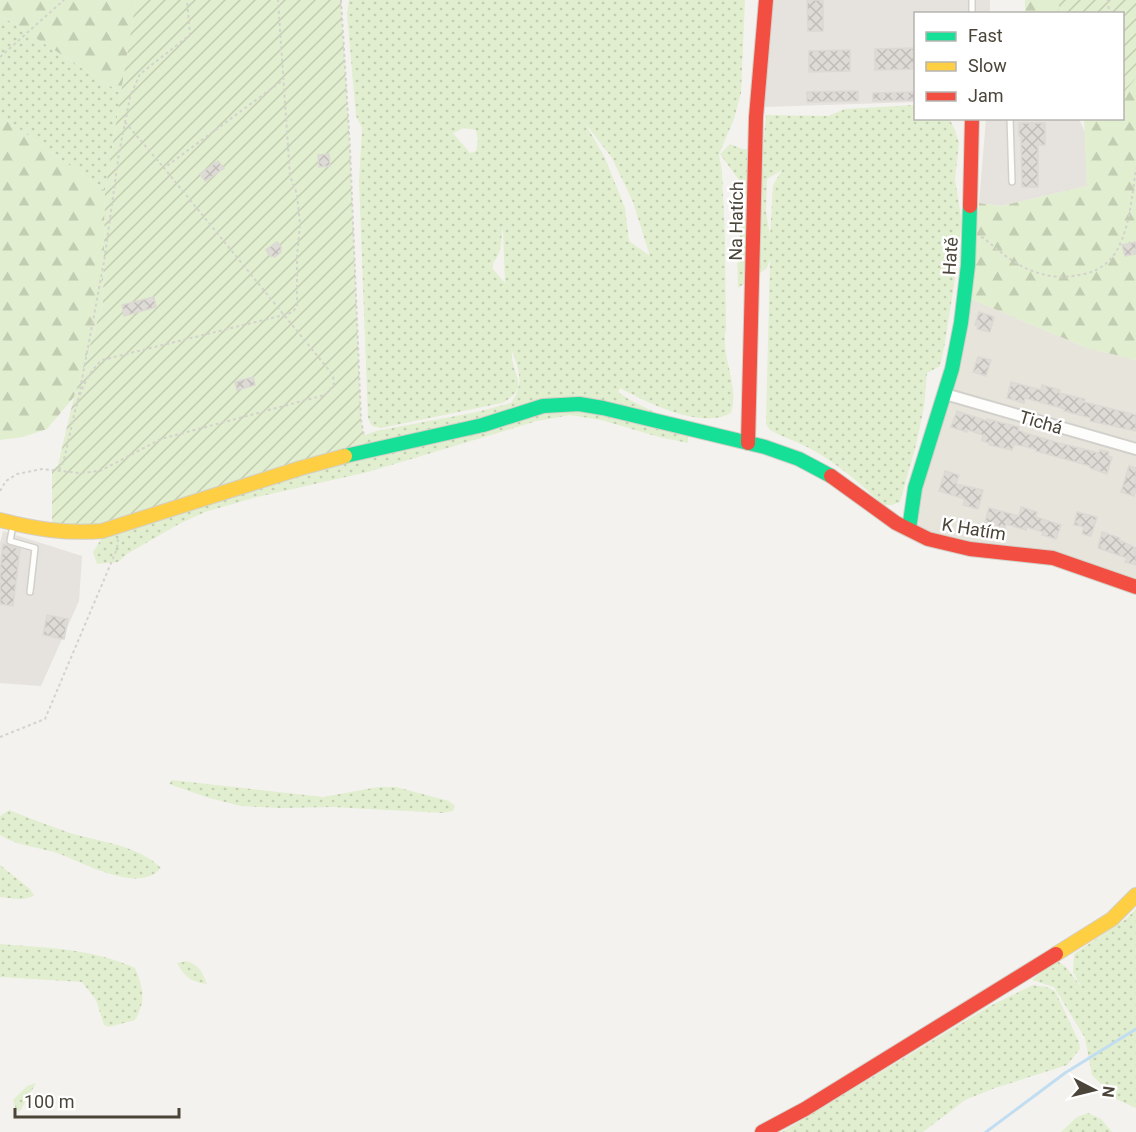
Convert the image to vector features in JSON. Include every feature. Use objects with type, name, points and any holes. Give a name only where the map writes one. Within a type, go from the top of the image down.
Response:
[{"type":"street","name":"Na Hatích","points":[[748,443],[756,117],[766,0]]},
{"type":"street","name":"Hatě","points":[[945,394],[958,339],[965,293],[972,120]]},
{"type":"street","name":"Tichá","points":[[945,394],[1136,449]]},
{"type":"street","points":[[909,529],[915,489],[945,394]]},
{"type":"street","name":"K Hatím","points":[[7,522],[52,534],[75,534],[119,527],[301,468],[371,449],[483,425],[543,406],[579,404],[748,443],[810,464],[832,477],[888,520],[926,538],[957,547],[1055,559],[1136,587]]},
{"type":"street","points":[[762,1132],[815,1103],[1097,929],[1136,895]]},
{"type":"lane","points":[[1010,120],[1012,182]]},
{"type":"lane","points":[[7,522],[10,541],[35,548],[30,592]]},
{"type":"path","points":[[0,57],[64,0]]},
{"type":"path","points":[[59,470],[65,457],[78,398],[104,262],[130,97],[140,74],[190,35],[187,0]]},
{"type":"path","points":[[78,398],[93,368],[102,360],[284,315],[293,312],[297,305],[297,256],[300,224],[297,194],[290,176],[278,0]]},
{"type":"path","points":[[341,0],[351,160],[361,419],[364,437],[371,449]]},
{"type":"path","points":[[164,168],[283,80]]},
{"type":"path","points":[[0,491],[6,481],[17,474],[42,469],[79,473],[100,471],[161,439],[326,394],[334,385],[333,375],[125,122]]},
{"type":"path","points":[[969,235],[984,238],[1013,261],[1048,277],[1072,277],[1094,272],[1109,261],[1118,249],[1127,223],[1136,169]]},
{"type":"path","points":[[0,737],[45,719],[117,549],[119,527]]},
{"type":"shaded area","points":[[774,0],[990,0],[990,12],[914,12],[914,102],[765,107]]},
{"type":"shaded area","points":[[986,120],[1079,120],[1085,132],[1087,186],[1001,206],[979,203]]},
{"type":"shaded area","points":[[971,299],[1087,348],[1136,360],[1136,587],[1024,554],[909,529]]},
{"type":"shaded area","points":[[3,531],[82,556],[79,601],[41,686],[0,683],[0,543]]},
{"type":"green space","points":[[0,0],[136,0],[121,93],[0,15]]},
{"type":"green space","points":[[136,0],[341,0],[350,148],[361,419],[364,437],[371,449],[119,527],[52,534],[52,470],[58,465],[74,397],[103,303],[105,191]]},
{"type":"green space","points":[[349,0],[745,0],[741,93],[734,119],[719,154],[725,237],[725,340],[733,392],[731,413],[719,417],[690,417],[645,401],[620,388],[618,392],[630,400],[688,429],[688,443],[601,420],[570,415],[537,421],[368,472],[257,497],[205,512],[179,524],[127,554],[118,562],[97,564],[93,552],[116,516],[302,459],[376,431],[477,412],[511,403],[518,390],[519,378],[517,365],[512,351],[518,385],[511,397],[502,403],[381,428],[372,426],[368,418],[359,181],[362,128],[356,116],[347,13]],"holes":[[[585,123],[612,158],[633,202],[650,256],[629,241],[625,208],[605,158]],[[464,128],[476,130],[478,140],[476,151],[470,153],[453,133]],[[502,230],[505,283],[493,269],[501,243]]]},
{"type":"green space","points":[[1025,0],[1059,0],[1059,12],[1025,12]]},
{"type":"green space","points":[[1059,0],[1136,0],[1136,78],[1125,91],[1124,12],[1059,12]]},
{"type":"green space","points":[[0,15],[121,93],[105,191],[0,115]]},
{"type":"green space","points":[[1136,78],[1136,360],[1087,348],[971,299],[979,203],[1001,206],[1087,186],[1084,120],[1124,120],[1124,91]]},
{"type":"green space","points":[[914,105],[914,120],[950,120],[959,143],[955,179],[962,224],[944,348],[940,366],[927,373],[924,407],[916,445],[900,502],[892,505],[883,505],[858,482],[808,447],[770,430],[766,424],[770,259],[767,268],[738,288],[737,251],[747,200],[739,180],[720,154],[730,144],[742,149],[763,149],[766,115],[828,116],[845,109]],"holes":[[[782,170],[773,185],[770,236],[766,211],[767,179]]]},
{"type":"green space","points":[[0,115],[105,191],[103,303],[74,397],[47,429],[23,437],[0,440]]},
{"type":"green space","points":[[172,780],[323,797],[378,787],[396,787],[449,801],[455,806],[453,811],[443,813],[333,807],[241,806],[169,784]]},
{"type":"green space","points":[[9,810],[70,833],[130,849],[152,860],[161,868],[151,875],[139,878],[125,877],[110,874],[57,853],[13,842],[0,835],[0,816]]},
{"type":"green space","points":[[0,865],[30,889],[34,895],[22,899],[0,897]]},
{"type":"green space","points":[[1136,909],[1136,1108],[1116,1099],[1092,1075],[1085,1038],[1054,987],[1032,980],[1056,960],[1066,967],[1082,988],[1073,972],[1074,954],[1126,919]]},
{"type":"green space","points":[[0,944],[86,953],[119,961],[135,968],[142,994],[139,1013],[135,1020],[109,1027],[104,1025],[96,1000],[82,982],[0,977]]},
{"type":"green space","points":[[186,961],[200,969],[207,984],[193,980],[183,972],[177,963]]},
{"type":"green space","points":[[1033,985],[1055,991],[1079,1042],[1080,1049],[1067,1065],[965,1100],[923,1132],[782,1132],[990,1006]]},
{"type":"green space","points":[[36,1083],[20,1111],[16,1110],[13,1100],[27,1086]]},
{"type":"green space","points":[[1088,1113],[1101,1119],[1112,1132],[1061,1132],[1077,1117]]},
{"type":"building","points":[[807,0],[823,0],[823,31],[808,31]]},
{"type":"building","points":[[914,48],[914,69],[875,70],[875,49]]},
{"type":"building","points":[[850,50],[850,71],[809,72],[809,51]]},
{"type":"building","points":[[858,91],[858,101],[807,102],[807,92]]},
{"type":"building","points":[[914,92],[914,100],[873,101],[873,93]]},
{"type":"building","points":[[1019,123],[1045,123],[1045,145],[1038,145],[1038,187],[1022,187]]},
{"type":"building","points":[[329,154],[330,166],[319,167],[318,155]]},
{"type":"building","points":[[218,161],[224,168],[205,181],[200,174]]},
{"type":"building","points":[[277,242],[281,246],[281,252],[275,257],[270,256],[266,250]]},
{"type":"building","points":[[1136,242],[1136,254],[1125,256],[1122,245]]},
{"type":"building","points":[[154,297],[156,307],[124,316],[122,305]]},
{"type":"building","points":[[979,312],[994,317],[990,332],[977,329],[978,326],[975,325]]},
{"type":"building","points":[[978,357],[991,360],[986,376],[973,372]]},
{"type":"building","points":[[253,377],[255,385],[237,390],[235,382]]},
{"type":"building","points":[[1011,382],[1041,390],[1042,385],[1060,390],[1059,393],[1085,399],[1084,402],[1136,415],[1136,431],[1090,421],[1091,418],[1025,398],[1024,403],[1007,398]]},
{"type":"building","points":[[957,411],[987,421],[987,419],[1019,427],[1018,430],[1025,433],[1059,443],[1099,453],[1100,450],[1109,452],[1108,456],[1112,457],[1107,474],[1090,468],[1090,466],[1036,451],[1036,449],[1014,444],[1012,450],[989,445],[982,441],[983,435],[951,427]]},
{"type":"building","points":[[1129,466],[1136,468],[1134,496],[1121,492]]},
{"type":"building","points":[[945,471],[959,475],[956,484],[983,490],[978,509],[963,505],[965,499],[939,491]]},
{"type":"building","points":[[1021,507],[1037,512],[1036,517],[1061,525],[1056,539],[1027,527],[1026,530],[1006,524],[1005,528],[985,522],[989,508],[1019,516]]},
{"type":"building","points":[[1077,512],[1097,517],[1091,536],[1082,534],[1084,527],[1074,525]]},
{"type":"building","points":[[1102,532],[1120,538],[1119,540],[1136,548],[1136,565],[1125,562],[1127,558],[1098,548]]},
{"type":"building","points":[[3,544],[20,549],[13,606],[0,604]]},
{"type":"building","points":[[47,615],[68,619],[64,639],[43,635]]},
{"type":"waterway","points":[[986,1132],[1065,1073],[1136,1029]]},
{"type":"traffic: fast","points":[[909,529],[915,488],[952,369],[961,323],[968,265],[970,206]]},
{"type":"traffic: fast","points":[[345,456],[483,425],[543,406],[579,404],[765,447],[799,459],[831,476]]},
{"type":"traffic: slow","points":[[0,520],[51,530],[102,531],[345,456]]},
{"type":"traffic: slow","points":[[1056,954],[1112,919],[1136,895]]},
{"type":"traffic: jam","points":[[748,443],[756,117],[766,0]]},
{"type":"traffic: jam","points":[[970,206],[972,120]]},
{"type":"traffic: jam","points":[[831,476],[896,523],[928,539],[970,549],[1053,558],[1136,587]]},
{"type":"traffic: jam","points":[[762,1132],[805,1109],[1056,954]]}]
